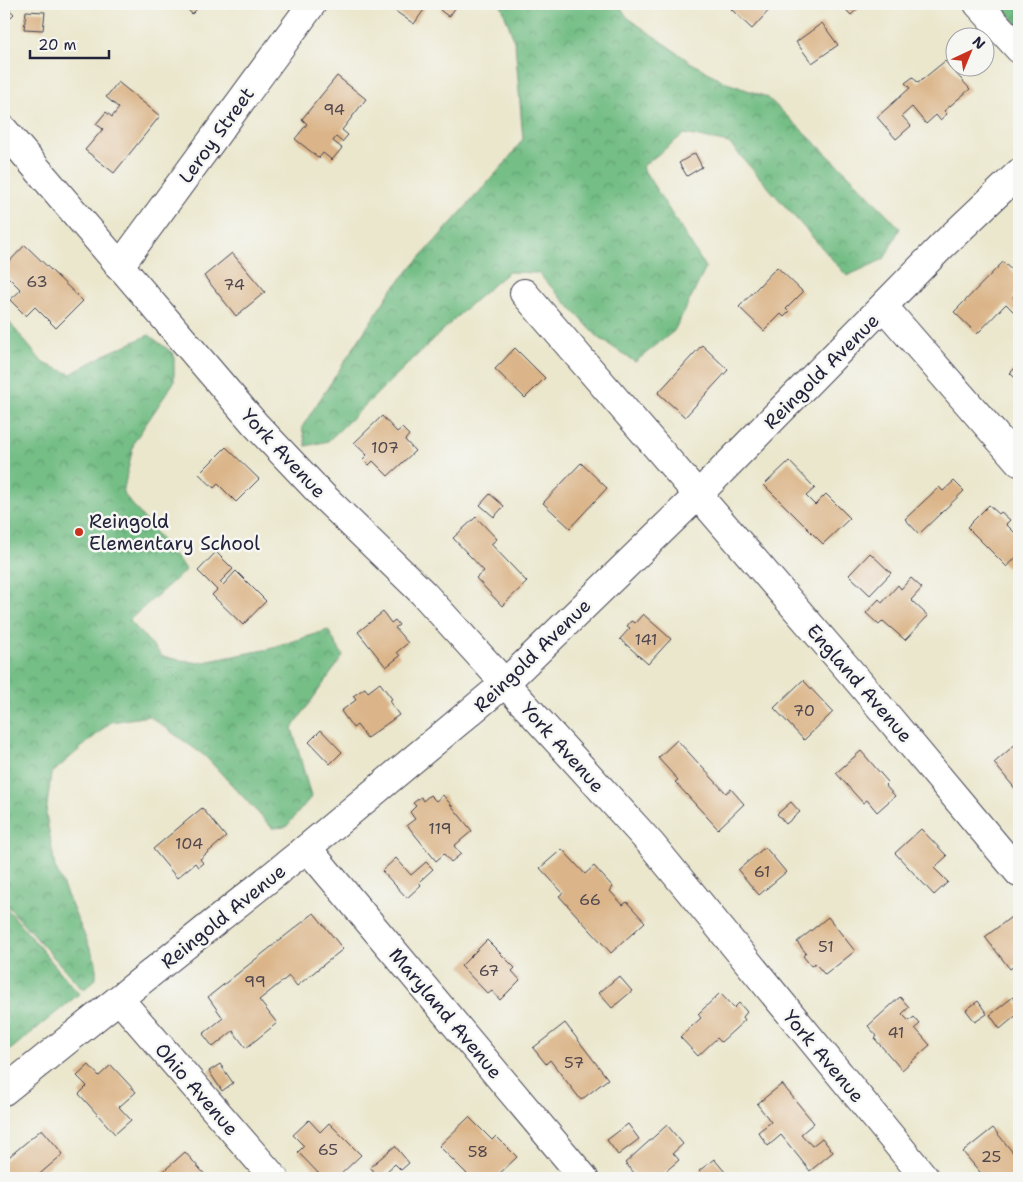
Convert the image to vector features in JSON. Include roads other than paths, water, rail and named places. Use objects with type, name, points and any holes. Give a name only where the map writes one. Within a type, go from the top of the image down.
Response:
[{"type":"street","name":"Leroy Street","points":[[120,267],[312,4]]},
{"type":"street","points":[[978,4],[1019,49]]},
{"type":"street","name":"York Avenue","points":[[4,130],[255,424],[326,498],[423,593],[651,844],[925,1178]]},
{"type":"street","name":"Reingold Avenue","points":[[4,1091],[120,1000],[307,848],[505,682],[697,496],[943,245],[1019,173]]},
{"type":"street","name":"England Avenue","points":[[524,293],[854,676],[1019,873]]},
{"type":"street","points":[[884,307],[1019,462]]},
{"type":"street","name":"Maryland Avenue","points":[[307,848],[584,1178]]},
{"type":"street","name":"Ohio Avenue","points":[[120,1000],[274,1178]]},
{"type":"place","name":"Reingold Elementary School","points":[[79,532]]}]
